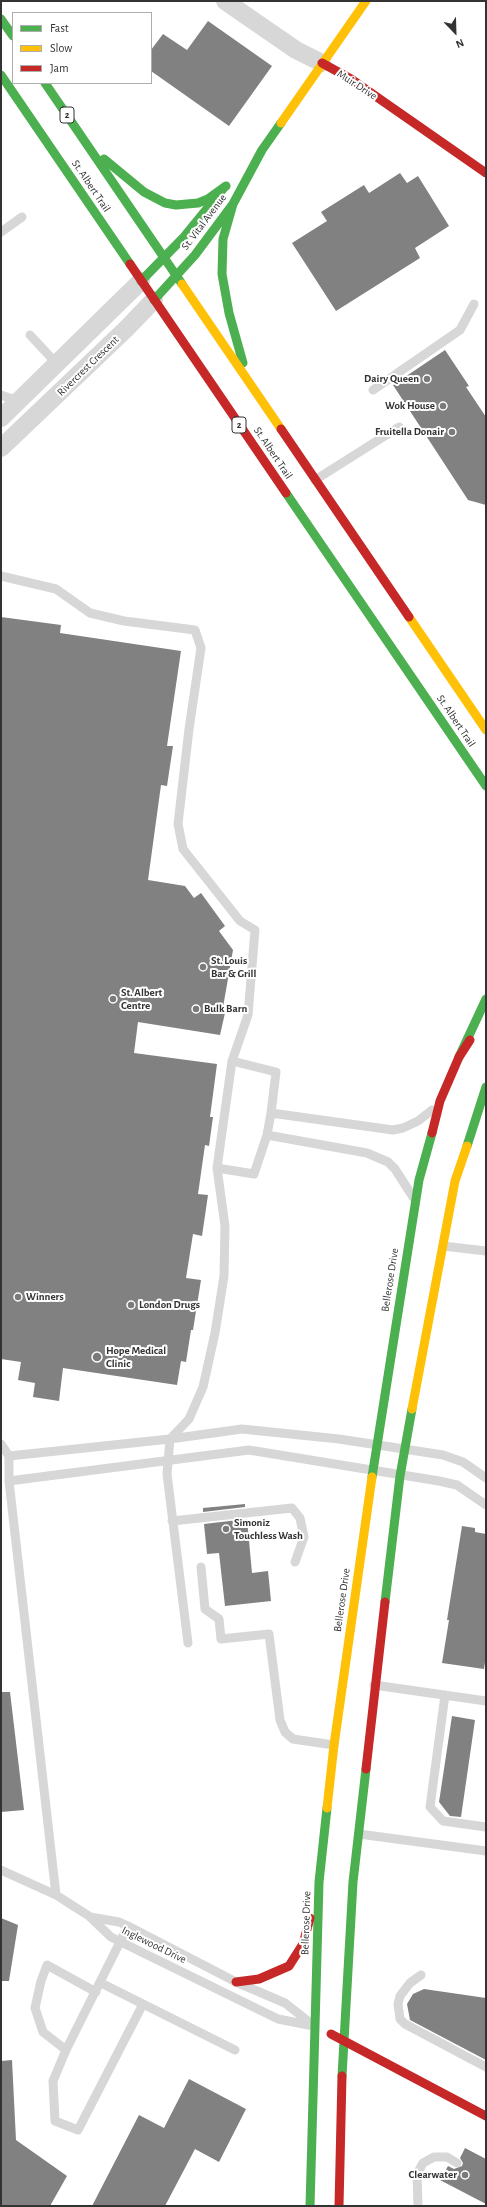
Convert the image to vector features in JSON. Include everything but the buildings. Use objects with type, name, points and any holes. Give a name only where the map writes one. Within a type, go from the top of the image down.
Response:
[{"type":"main road","name":"St. Vital Avenue","points":[[154,300],[176,276],[233,204],[262,150],[366,1]]},
{"type":"main road","points":[[1,19],[12,35]]},
{"type":"main road","name":"Muir Drive","points":[[322,63],[351,79],[486,173]]},
{"type":"main road","name":"St. Albert Trail","points":[[1,74],[486,786]]},
{"type":"main road","name":"St. Albert Trail","points":[[46,84],[486,730]]},
{"type":"main road","points":[[89,147],[144,192],[164,202],[176,205],[198,203],[208,199],[231,181]]},
{"type":"main road","name":"St. Vital Avenue","points":[[141,281],[164,259],[231,181],[262,150]]},
{"type":"main road","points":[[233,204],[224,239],[222,274],[229,313],[248,381]]},
{"type":"main road","points":[[459,1057],[486,999]]},
{"type":"main road","name":"Bellerose Drive","points":[[310,2206],[319,1882],[334,1745],[372,1471],[419,1180],[440,1101],[459,1057],[486,1015]]},
{"type":"main road","points":[[339,2206],[343,2040],[353,1882],[374,1685],[400,1476],[455,1181],[486,1087]]},
{"type":"main road","points":[[236,1982],[259,1979],[276,1973],[289,1966],[294,1960],[303,1944],[319,1882]]},
{"type":"main road","name":"Inglewood Drive","points":[[314,2026],[486,2116]]},
{"type":"street","name":"Muir Drive","points":[[225,1],[296,50],[322,63]]},
{"type":"street","name":"Rivercrest Crescent","points":[[1,418],[141,281]]},
{"type":"street","name":"Rivercrest Crescent","points":[[1,448],[154,300]]},
{"type":"street","points":[[1,422],[20,431]]},
{"type":"lane","points":[[1,232],[22,218]]},
{"type":"lane","points":[[372,390],[460,330],[474,304]]},
{"type":"lane","points":[[30,335],[57,364]]},
{"type":"lane","points":[[1,396],[18,401]]},
{"type":"lane","points":[[315,480],[399,427]]},
{"type":"lane","points":[[1,434],[20,431]]},
{"type":"lane","points":[[1,576],[56,589],[90,613],[124,621],[195,630],[201,648],[189,729],[178,824],[182,850],[240,921],[255,930],[248,1015],[232,1061],[217,1168],[225,1226],[224,1276],[215,1333],[203,1387],[189,1419],[170,1439],[169,1461],[166,1474],[188,1643]]},
{"type":"lane","points":[[217,1168],[254,1174],[267,1135],[271,1113],[276,1072],[232,1061]]},
{"type":"lane","points":[[271,1113],[393,1130],[418,1122],[427,1116],[440,1101]]},
{"type":"lane","points":[[267,1135],[367,1153],[388,1162],[395,1169],[415,1201]]},
{"type":"lane","points":[[443,1246],[486,1251]]},
{"type":"lane","points":[[10,1456],[170,1439],[242,1429],[376,1444],[443,1455],[463,1462],[486,1478]]},
{"type":"lane","points":[[1,1444],[10,1456],[9,1481],[56,1895]]},
{"type":"lane","points":[[9,1481],[249,1450],[458,1485],[486,1505]]},
{"type":"lane","points":[[172,1521],[292,1508],[300,1518],[304,1537],[296,1562]]},
{"type":"lane","points":[[201,1567],[205,1609],[219,1619],[221,1639],[269,1634],[280,1720],[285,1732],[293,1739],[334,1745]]},
{"type":"lane","points":[[374,1685],[486,1700]]},
{"type":"lane","points":[[445,1695],[430,1807],[443,1821],[486,1827]]},
{"type":"lane","points":[[359,1834],[486,1851]]},
{"type":"lane","points":[[1,1870],[56,1895],[89,1916]]},
{"type":"lane","name":"Inglewood Drive","points":[[89,1916],[119,1922],[128,1926],[236,1982],[285,2003],[314,2026]]},
{"type":"lane","name":"Inglewood Drive","points":[[89,1916],[111,1937],[278,2019],[314,2026]]},
{"type":"lane","points":[[128,1926],[101,1983],[66,2050],[53,2081],[55,2121],[78,2130],[143,2004]]},
{"type":"lane","points":[[66,2050],[43,2032],[35,2008],[41,1980],[48,1965],[96,1992]]},
{"type":"lane","points":[[421,1975],[410,1983],[400,1996],[398,2004],[400,2019],[405,2024],[486,2067]]},
{"type":"lane","points":[[101,1983],[235,2050]]},
{"type":"lane","points":[[418,2206],[417,2174],[423,2162],[434,2157],[447,2157],[457,2163]]},
{"type":"traffic: fast","points":[[1,19],[12,35]]},
{"type":"traffic: fast","points":[[1,75],[130,264]]},
{"type":"traffic: fast","points":[[46,84],[182,284]]},
{"type":"traffic: fast","points":[[154,300],[195,255],[233,204],[262,150],[281,123]]},
{"type":"traffic: fast","points":[[104,159],[144,192],[165,203],[176,205],[198,203],[208,199],[226,186]]},
{"type":"traffic: fast","points":[[141,281],[183,238],[223,189]]},
{"type":"traffic: fast","points":[[233,204],[223,239],[222,274],[229,313],[243,363]]},
{"type":"traffic: fast","points":[[286,493],[486,786]]},
{"type":"traffic: fast","points":[[459,1057],[486,999]]},
{"type":"traffic: fast","points":[[467,1146],[486,1087]]},
{"type":"traffic: fast","points":[[372,1477],[419,1180],[432,1133]]},
{"type":"traffic: fast","points":[[385,1602],[400,1476],[412,1409]]},
{"type":"traffic: fast","points":[[342,2076],[353,1882],[366,1769]]},
{"type":"traffic: fast","points":[[310,2206],[319,1882],[327,1808]]},
{"type":"traffic: slow","points":[[281,123],[366,1]]},
{"type":"traffic: slow","points":[[182,284],[281,429]]},
{"type":"traffic: slow","points":[[409,617],[486,730]]},
{"type":"traffic: slow","points":[[412,1409],[455,1181],[467,1146]]},
{"type":"traffic: slow","points":[[327,1808],[334,1745],[372,1477]]},
{"type":"traffic: jam","points":[[322,63],[351,79],[486,173]]},
{"type":"traffic: jam","points":[[130,264],[286,493]]},
{"type":"traffic: jam","points":[[281,429],[409,617]]},
{"type":"traffic: jam","points":[[432,1133],[440,1101],[459,1057],[470,1040]]},
{"type":"traffic: jam","points":[[366,1769],[385,1602]]},
{"type":"traffic: jam","points":[[236,1982],[259,1979],[289,1966],[303,1944],[310,1918]]},
{"type":"traffic: jam","points":[[331,2034],[486,2116]]},
{"type":"traffic: jam","points":[[339,2206],[342,2076]]},
{"type":"place","name":"Dairy Queen","points":[[427,379]]},
{"type":"place","name":"Wok House","points":[[443,406]]},
{"type":"place","name":"Fruitella Donair","points":[[452,432]]},
{"type":"place","name":"St. Louis Bar & Grill","points":[[203,967]]},
{"type":"place","name":"St. Albert Centre","points":[[113,999]]},
{"type":"place","name":"Bulk Barn","points":[[196,1009]]},
{"type":"place","name":"Winners","points":[[18,1297]]},
{"type":"place","name":"London Drugs","points":[[131,1305]]},
{"type":"place","name":"Hope Medical Clinic","points":[[97,1357]]},
{"type":"place","name":"Simoniz Touchless Wash","points":[[226,1529]]},
{"type":"place","name":"Clearwater","points":[[465,2175]]}]
